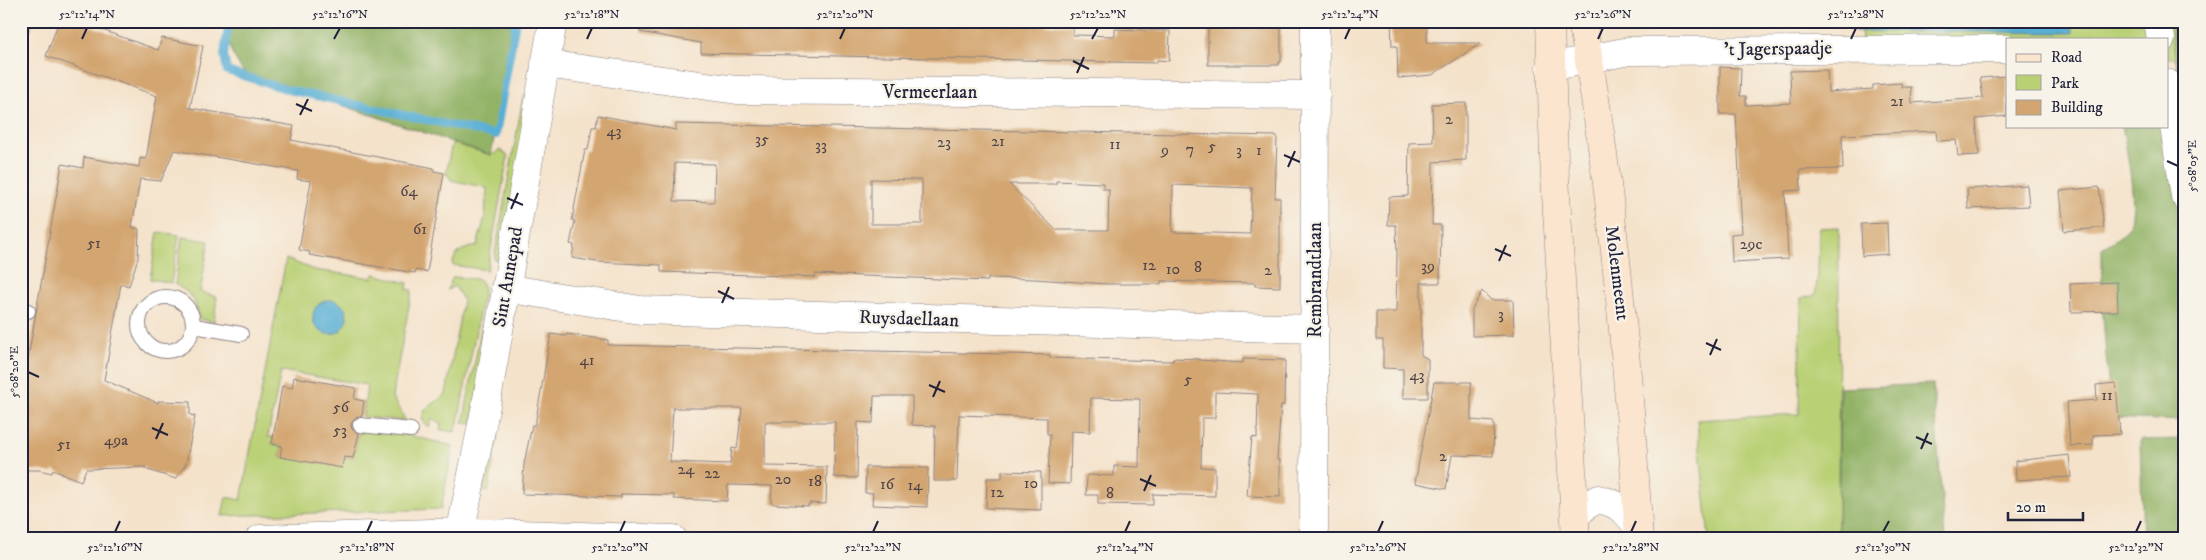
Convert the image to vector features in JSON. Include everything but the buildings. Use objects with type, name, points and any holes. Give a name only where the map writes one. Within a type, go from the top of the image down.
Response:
[{"type":"main road","name":"Molenmeent","points":[[1550,21],[1550,66],[1576,527]]},
{"type":"main road","name":"Molenmeent","points":[[1582,21],[1589,59],[1624,334],[1638,533]]},
{"type":"street","name":"Sint Annepad","points":[[459,535],[484,414],[554,21]]},
{"type":"street","name":"Rembrandtlaan","points":[[1314,539],[1315,21]]},
{"type":"street","points":[[2158,21],[2161,38]]},
{"type":"street","name":"'t Jagerspaadje","points":[[1550,66],[1629,51],[2006,49]]},
{"type":"street","name":"Vermeerlaan","points":[[545,64],[737,90],[1316,95]]},
{"type":"street","points":[[2168,89],[2185,196]]},
{"type":"street","name":"Ruysdaellaan","points":[[505,288],[640,310],[1315,328]]},
{"type":"street","name":"Molenmeent","points":[[1576,527],[1585,506],[1598,499],[1612,502],[1624,508],[1638,533]]},
{"type":"street","points":[[260,539],[459,535],[673,539]]},
{"type":"lane","points":[[194,326],[241,334]]},
{"type":"lane","points":[[360,426],[411,430]]},
{"type":"green space","points":[[21,21],[33,21],[21,60]]},
{"type":"green space","points":[[207,21],[515,21],[491,155],[243,72],[232,53],[224,26]]},
{"type":"green space","points":[[1860,21],[2185,21],[2185,58],[2168,58],[2168,38],[2006,38],[1863,48]]},
{"type":"green space","points":[[2170,21],[2185,21],[2185,123]]},
{"type":"green space","points":[[533,92],[502,261],[494,259],[523,98]]},
{"type":"green space","points":[[2122,128],[2166,128],[2185,250],[2185,421],[2111,418],[2102,305],[2102,248],[2124,233],[2132,218],[2131,177]]},
{"type":"green space","points":[[452,143],[491,155],[501,150],[508,156],[487,270],[452,265],[458,253],[477,246],[485,217],[487,188],[451,180],[446,173]]},
{"type":"green space","points":[[1839,227],[1838,539],[1709,539],[1697,420],[1799,414],[1801,299],[1815,295],[1818,274],[1819,228]]},
{"type":"green space","points":[[158,232],[179,235],[171,283],[150,279]]},
{"type":"green space","points":[[182,237],[209,241],[200,292],[217,297],[214,322],[199,319],[195,302],[186,291],[175,284]]},
{"type":"green space","points":[[286,259],[314,270],[372,278],[374,274],[408,283],[407,289],[412,290],[392,397],[406,421],[363,417],[367,385],[281,371],[268,437],[273,437],[272,444],[282,446],[280,457],[353,458],[360,429],[395,432],[453,446],[441,509],[222,516],[226,497],[241,500]]},
{"type":"green space","points":[[453,277],[476,279],[482,283],[484,290],[455,432],[440,430],[441,423],[432,419],[429,427],[422,420],[425,410],[446,394],[463,300],[455,286],[447,290]]},
{"type":"green space","points":[[487,299],[495,301],[472,424],[463,423]]},
{"type":"green space","points":[[1933,384],[1945,539],[1838,539],[1840,388]]},
{"type":"green space","points":[[494,435],[498,436],[488,492],[483,491]]},
{"type":"green space","points":[[2185,439],[2185,539],[2143,539],[2140,440]]},
{"type":"water","points":[[1854,21],[2046,21],[2061,23],[2073,29],[2073,33],[1855,31]]},
{"type":"water","points":[[330,300],[337,301],[342,305],[346,310],[346,324],[342,329],[337,333],[330,334],[323,333],[318,329],[314,324],[313,317],[314,310],[318,305],[323,301]]},
{"type":"waterway","points":[[229,21],[224,55],[227,71],[289,90],[496,135],[516,21]]}]
